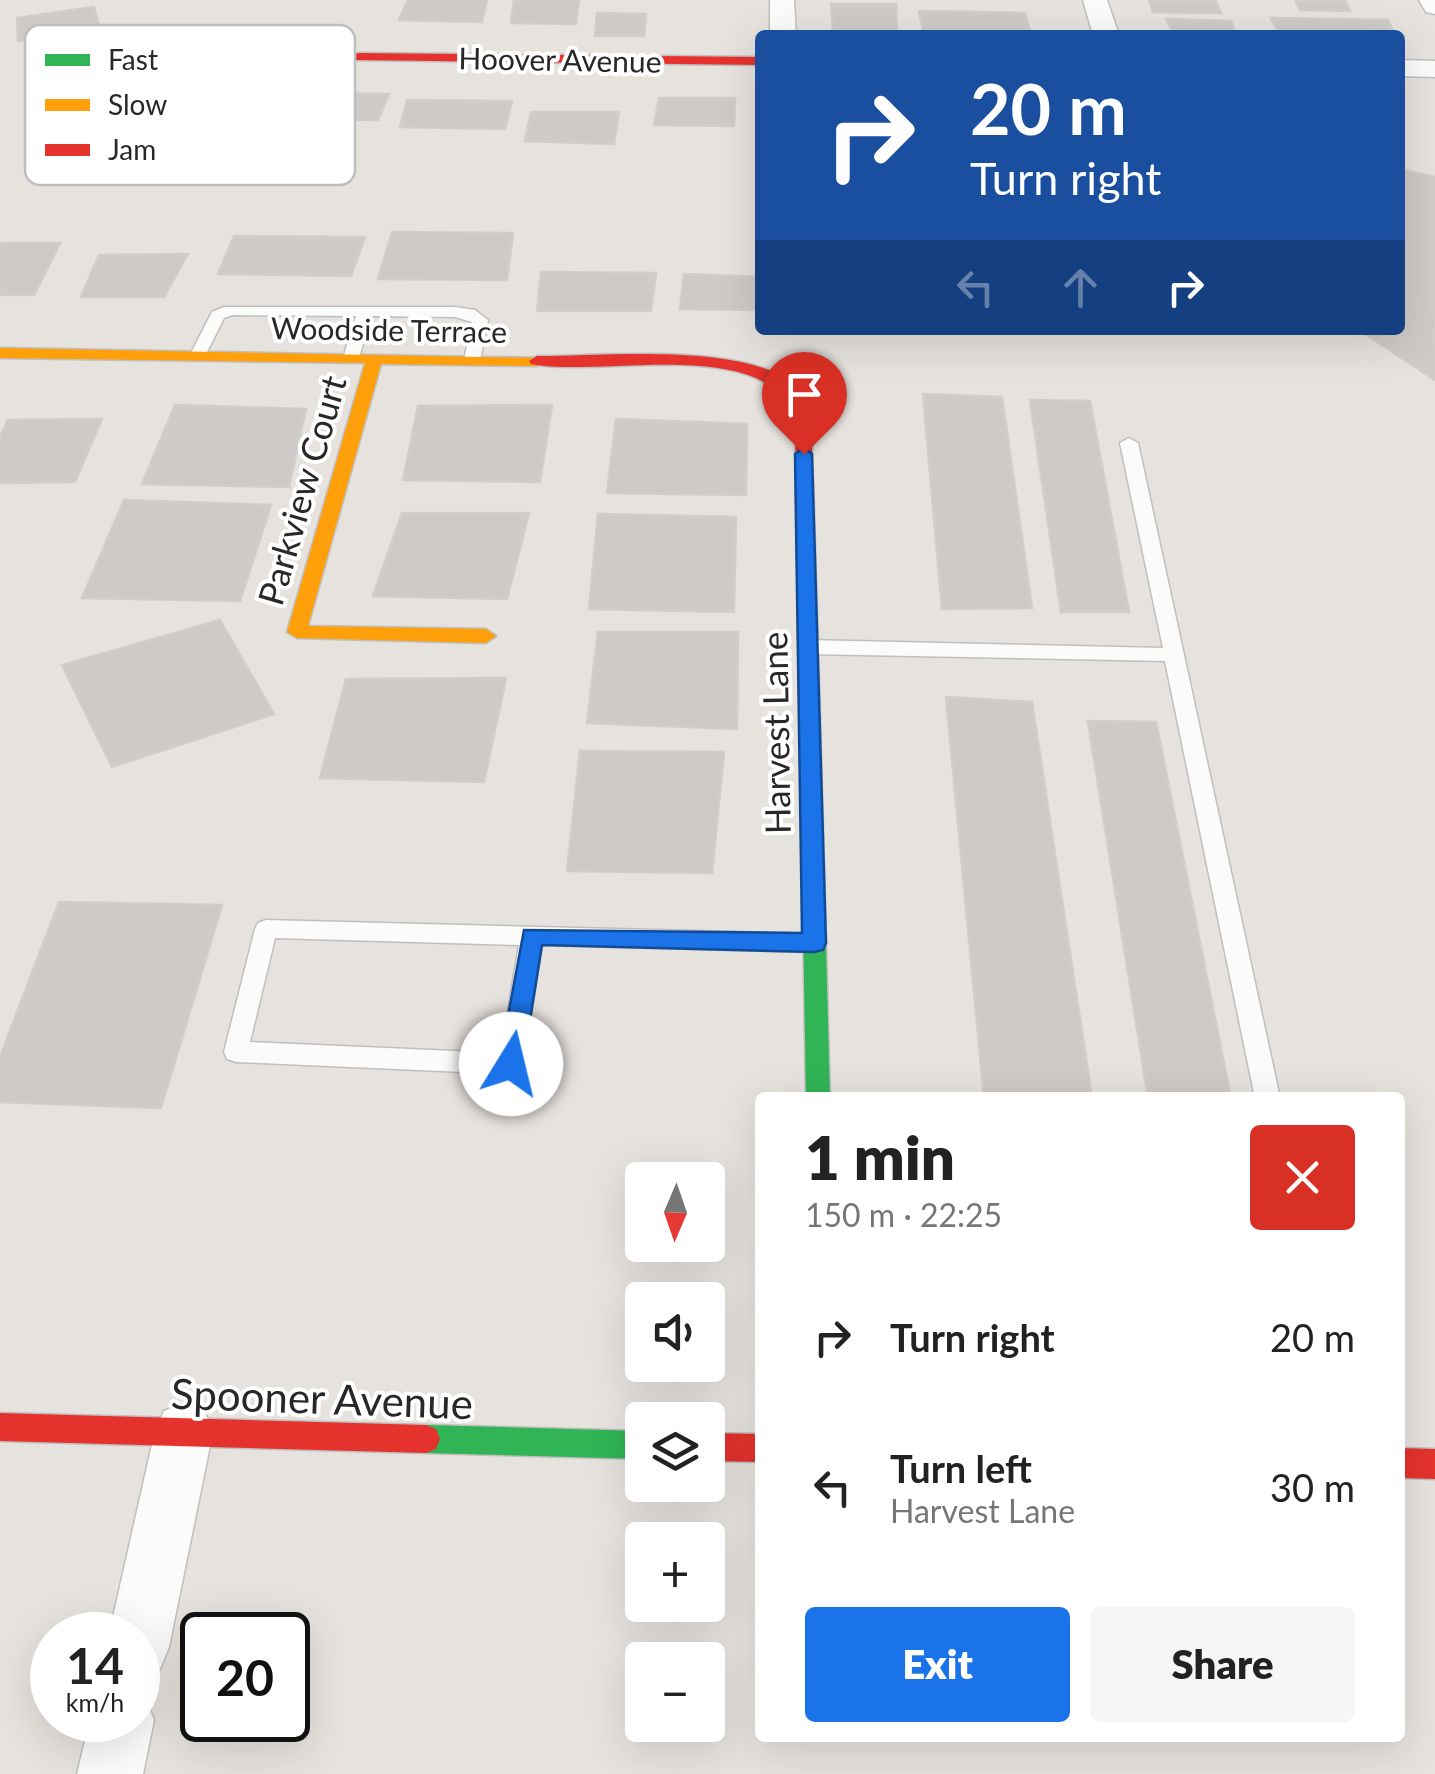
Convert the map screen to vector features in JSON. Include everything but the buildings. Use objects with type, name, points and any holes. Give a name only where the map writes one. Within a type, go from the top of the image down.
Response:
[{"type":"street","points":[[782,0],[782,30]]},
{"type":"street","points":[[1095,0],[1104,30]]},
{"type":"street","points":[[1431,0],[1435,7]]},
{"type":"street","name":"Hoover Avenue","points":[[359,57],[755,62]]},
{"type":"street","points":[[1405,68],[1435,69]]},
{"type":"street","name":"Woodside Terrace","points":[[0,352],[724,364],[775,378]]},
{"type":"street","name":"Parkview Court","points":[[362,358],[297,632],[486,636]]},
{"type":"street","name":"Harvest Lane","points":[[775,378],[795,393],[803,415],[818,1092]]},
{"type":"street","name":"Spooner Avenue","points":[[0,1427],[625,1445]]},
{"type":"street","points":[[146,1612],[184,1432]]},
{"type":"street","points":[[725,1447],[755,1448]]},
{"type":"street","points":[[1405,1463],[1435,1464]]},
{"type":"street","points":[[110,1774],[117,1742]]},
{"type":"lane","points":[[198,355],[210,328],[225,311],[365,311],[474,315],[480,320],[472,360]]},
{"type":"lane","points":[[362,358],[365,311]]},
{"type":"lane","points":[[1129,443],[1267,1092]]},
{"type":"lane","points":[[808,647],[1174,655]]},
{"type":"lane","points":[[532,936],[511,1064],[236,1052],[266,930],[532,936],[814,943]]},
{"type":"traffic: fast","points":[[809,683],[818,1092]]},
{"type":"traffic: fast","points":[[426,1439],[625,1445]]},
{"type":"traffic: slow","points":[[0,353],[537,361]]},
{"type":"traffic: slow","points":[[374,359],[297,632],[486,636]]},
{"type":"traffic: jam","points":[[359,57],[755,61]]},
{"type":"traffic: jam","points":[[537,361],[728,365],[775,379],[788,390],[803,415],[809,683]]},
{"type":"traffic: jam","points":[[0,1427],[426,1439]]},
{"type":"traffic: jam","points":[[725,1447],[755,1448]]},
{"type":"traffic: jam","points":[[1405,1463],[1435,1464]]},
{"type":"route","points":[[511,1064],[532,936],[814,943],[804,454]]}]
